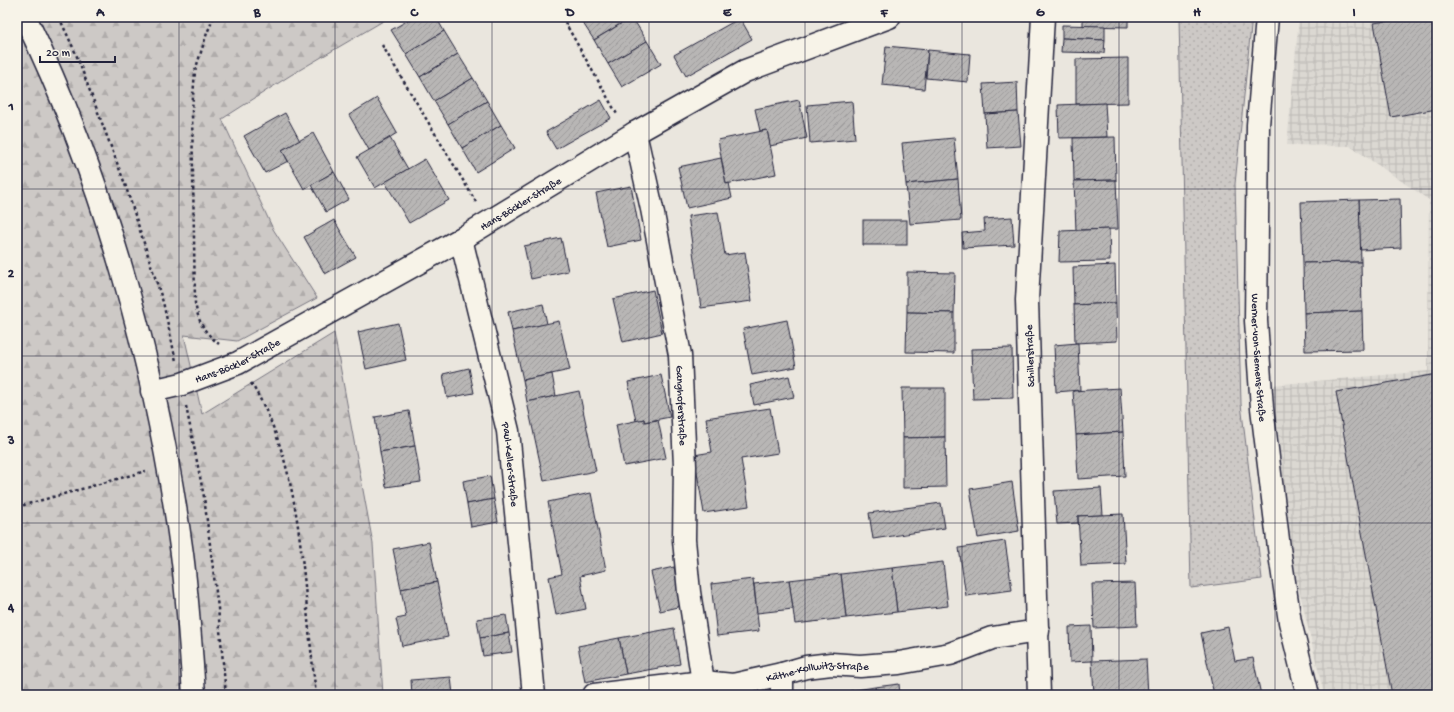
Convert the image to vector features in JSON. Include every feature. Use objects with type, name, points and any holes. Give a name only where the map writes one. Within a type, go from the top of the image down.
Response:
[{"type":"street","points":[[24,17],[39,47],[73,128],[105,218],[135,318],[167,465],[182,554],[194,695]]},
{"type":"street","name":"Hans-Böckler-Straße","points":[[152,391],[182,384],[238,362],[461,239],[632,135],[746,71],[889,17]]},
{"type":"street","name":"Schillerstraße","points":[[1039,695],[1027,300],[1043,17]]},
{"type":"street","name":"Werner-von-Siemens-Straße","points":[[1267,17],[1258,125],[1256,321],[1262,408],[1279,548],[1290,622],[1308,695]]},
{"type":"street","name":"Ganghoferstraße","points":[[632,135],[652,209],[680,355],[685,466],[684,540],[689,592],[703,682]]},
{"type":"street","name":"Paul-Keller-Straße","points":[[461,239],[508,431],[534,695]]},
{"type":"street","name":"Käthe-Kollwitz-Straße","points":[[594,695],[703,682],[732,685],[782,684],[806,667],[831,664],[860,666],[899,663],[950,654],[992,638],[1038,631]]},
{"type":"path","points":[[214,17],[207,33],[195,71],[192,110],[195,303],[199,321],[209,336],[233,355],[263,402],[279,440],[291,486],[299,526],[316,695]]},
{"type":"path","points":[[562,17],[632,135]]},
{"type":"path","points":[[382,45],[488,222]]},
{"type":"path","points":[[17,507],[167,465]]},
{"type":"shaded area","points":[[1299,17],[1437,17],[1437,695],[1324,695],[1294,568],[1272,385],[1428,371],[1429,200],[1350,146],[1287,145]]},
{"type":"green space","points":[[17,17],[390,17],[291,75],[222,119],[273,229],[317,298],[237,341],[184,335],[202,414],[334,333],[373,544],[383,695],[17,695]]},
{"type":"green space","points":[[1179,17],[1252,17],[1235,184],[1241,404],[1262,579],[1191,588]]},
{"type":"building","points":[[414,17],[436,17],[444,31],[406,54],[391,30]]},
{"type":"building","points":[[579,17],[632,17],[594,40]]},
{"type":"building","points":[[632,17],[647,41],[608,64],[594,40]]},
{"type":"building","points":[[1083,17],[1128,17],[1128,27],[1083,26]]},
{"type":"building","points":[[1410,17],[1437,17],[1437,109],[1391,117],[1374,23]]},
{"type":"building","points":[[740,18],[752,39],[686,76],[674,55]]},
{"type":"building","points":[[1062,25],[1105,26],[1105,40],[1062,38]]},
{"type":"building","points":[[444,31],[458,54],[420,77],[406,54]]},
{"type":"building","points":[[1062,38],[1105,40],[1104,53],[1061,52]]},
{"type":"building","points":[[647,41],[661,64],[622,87],[608,64]]},
{"type":"building","points":[[886,46],[928,50],[924,89],[882,85]]},
{"type":"building","points":[[928,50],[970,54],[968,82],[926,78]]},
{"type":"building","points":[[458,54],[473,78],[434,101],[420,77]]},
{"type":"building","points":[[1128,58],[1128,103],[1076,104],[1076,59]]},
{"type":"building","points":[[473,78],[487,101],[448,124],[434,101]]},
{"type":"building","points":[[1017,82],[1018,112],[985,114],[983,84]]},
{"type":"building","points":[[377,98],[397,133],[369,150],[349,115]]},
{"type":"building","points":[[601,100],[611,118],[556,149],[546,132]]},
{"type":"building","points":[[799,100],[807,138],[770,146],[767,130],[760,131],[755,109]]},
{"type":"building","points":[[487,101],[501,125],[462,148],[448,124]]},
{"type":"building","points":[[852,101],[855,139],[810,143],[807,105]]},
{"type":"building","points":[[1105,103],[1107,137],[1059,138],[1058,105]]},
{"type":"building","points":[[1018,112],[1021,146],[987,148],[985,114]]},
{"type":"building","points":[[285,113],[300,141],[282,150],[288,161],[265,173],[244,136]]},
{"type":"building","points":[[501,125],[515,148],[476,172],[462,148]]},
{"type":"building","points":[[767,130],[776,174],[726,184],[718,140]]},
{"type":"building","points":[[313,133],[334,172],[304,189],[282,150]]},
{"type":"building","points":[[1115,137],[1116,180],[1074,181],[1073,138]]},
{"type":"building","points":[[390,138],[408,169],[375,188],[357,157]]},
{"type":"building","points":[[954,138],[958,179],[906,184],[902,143]]},
{"type":"building","points":[[721,158],[726,184],[729,183],[732,198],[687,208],[678,167]]},
{"type":"building","points":[[425,159],[449,200],[409,223],[385,182]]},
{"type":"building","points":[[334,172],[349,199],[326,212],[311,185]]},
{"type":"building","points":[[958,179],[961,220],[910,224],[906,184]]},
{"type":"building","points":[[1116,180],[1118,229],[1076,230],[1074,181]]},
{"type":"building","points":[[631,186],[641,240],[607,247],[596,193]]},
{"type":"building","points":[[1400,199],[1401,248],[1360,250],[1359,200]]},
{"type":"building","points":[[1359,200],[1361,262],[1303,263],[1301,202]]},
{"type":"building","points":[[718,212],[725,255],[745,252],[752,301],[701,308],[688,216]]},
{"type":"building","points":[[1012,217],[1014,245],[963,248],[962,233],[985,231],[984,219]]},
{"type":"building","points":[[334,220],[356,257],[325,274],[304,237]]},
{"type":"building","points":[[863,220],[907,220],[907,245],[863,245]]},
{"type":"building","points":[[1109,229],[1110,261],[1059,262],[1060,231]]},
{"type":"building","points":[[561,238],[568,271],[531,279],[524,246]]},
{"type":"building","points":[[1361,262],[1362,311],[1304,313],[1303,263]]},
{"type":"building","points":[[1115,265],[1116,303],[1074,305],[1073,267]]},
{"type":"building","points":[[907,272],[955,273],[954,313],[907,312]]},
{"type":"building","points":[[653,290],[662,333],[623,342],[613,299]]},
{"type":"building","points":[[1116,303],[1117,341],[1075,343],[1074,305]]},
{"type":"building","points":[[543,304],[547,324],[512,331],[508,312]]},
{"type":"building","points":[[1362,311],[1363,350],[1305,351],[1304,313]]},
{"type":"building","points":[[907,312],[954,313],[954,353],[906,352]]},
{"type":"building","points":[[787,320],[796,367],[752,375],[743,329]]},
{"type":"building","points":[[559,321],[570,370],[523,380],[512,331]]},
{"type":"building","points":[[398,323],[406,360],[366,369],[358,332]]},
{"type":"building","points":[[1078,343],[1080,390],[1056,392],[1054,345]]},
{"type":"building","points":[[1012,348],[1013,398],[973,399],[971,349]]},
{"type":"building","points":[[469,368],[474,393],[447,398],[443,374]]},
{"type":"building","points":[[552,374],[556,396],[527,402],[523,380]]},
{"type":"building","points":[[1437,374],[1437,695],[1392,695],[1336,392]]},
{"type":"building","points":[[661,375],[670,417],[644,422],[644,419],[636,421],[628,382]]},
{"type":"building","points":[[789,376],[794,397],[754,405],[750,385]]},
{"type":"building","points":[[902,388],[945,388],[945,437],[903,438]]},
{"type":"building","points":[[1120,388],[1123,432],[1076,435],[1073,391]]},
{"type":"building","points":[[579,391],[596,471],[544,481],[527,402]]},
{"type":"building","points":[[770,408],[778,453],[741,459],[749,506],[704,513],[694,455],[712,452],[706,418]]},
{"type":"building","points":[[409,411],[415,446],[380,452],[375,417]]},
{"type":"building","points":[[644,419],[644,422],[658,420],[666,458],[624,466],[616,425]]},
{"type":"building","points":[[1123,432],[1125,476],[1078,479],[1076,435]]},
{"type":"building","points":[[945,437],[946,487],[903,488],[903,438]]},
{"type":"building","points":[[415,446],[421,482],[386,487],[380,452]]},
{"type":"building","points":[[490,476],[494,499],[467,504],[463,481]]},
{"type":"building","points":[[1012,482],[1019,531],[978,538],[970,489]]},
{"type":"building","points":[[1101,488],[1103,515],[1078,516],[1078,523],[1057,524],[1054,491]]},
{"type":"building","points":[[591,493],[606,570],[580,576],[586,609],[556,615],[549,577],[562,574],[548,502]]},
{"type":"building","points":[[494,499],[498,522],[471,527],[467,504]]},
{"type":"building","points":[[941,503],[945,528],[873,539],[869,513]]},
{"type":"building","points":[[1123,514],[1126,564],[1081,566],[1078,516]]},
{"type":"building","points":[[1005,541],[1012,590],[966,596],[959,548]]},
{"type":"building","points":[[429,542],[437,582],[401,589],[393,549]]},
{"type":"building","points":[[943,562],[948,606],[897,612],[892,568]]},
{"type":"building","points":[[674,567],[682,606],[660,611],[651,572]]},
{"type":"building","points":[[892,568],[897,612],[846,618],[841,574]]},
{"type":"building","points":[[841,574],[846,618],[795,624],[789,580]]},
{"type":"building","points":[[753,579],[759,631],[717,636],[711,584]]},
{"type":"building","points":[[789,580],[793,609],[757,613],[754,584]]},
{"type":"building","points":[[437,582],[448,637],[402,646],[396,619],[406,617],[401,589]]},
{"type":"building","points":[[1135,583],[1137,626],[1094,628],[1092,584]]},
{"type":"building","points":[[506,615],[509,633],[480,638],[477,619]]},
{"type":"building","points":[[1091,626],[1092,661],[1070,662],[1069,627]]},
{"type":"building","points":[[1228,627],[1235,661],[1253,658],[1261,695],[1214,695],[1201,633]]},
{"type":"building","points":[[674,628],[680,664],[626,674],[619,638]]},
{"type":"building","points":[[509,633],[512,652],[483,656],[480,638]]},
{"type":"building","points":[[619,638],[626,674],[585,682],[578,646]]},
{"type":"building","points":[[1146,659],[1148,695],[1094,695],[1092,661]]},
{"type":"building","points":[[451,677],[453,695],[412,695],[411,680]]},
{"type":"building","points":[[899,684],[900,695],[876,695],[875,687]]},
{"type":"building","points":[[875,687],[876,695],[851,695],[850,691]]},
{"type":"building","points":[[981,692],[981,695],[955,695],[955,694]]}]
